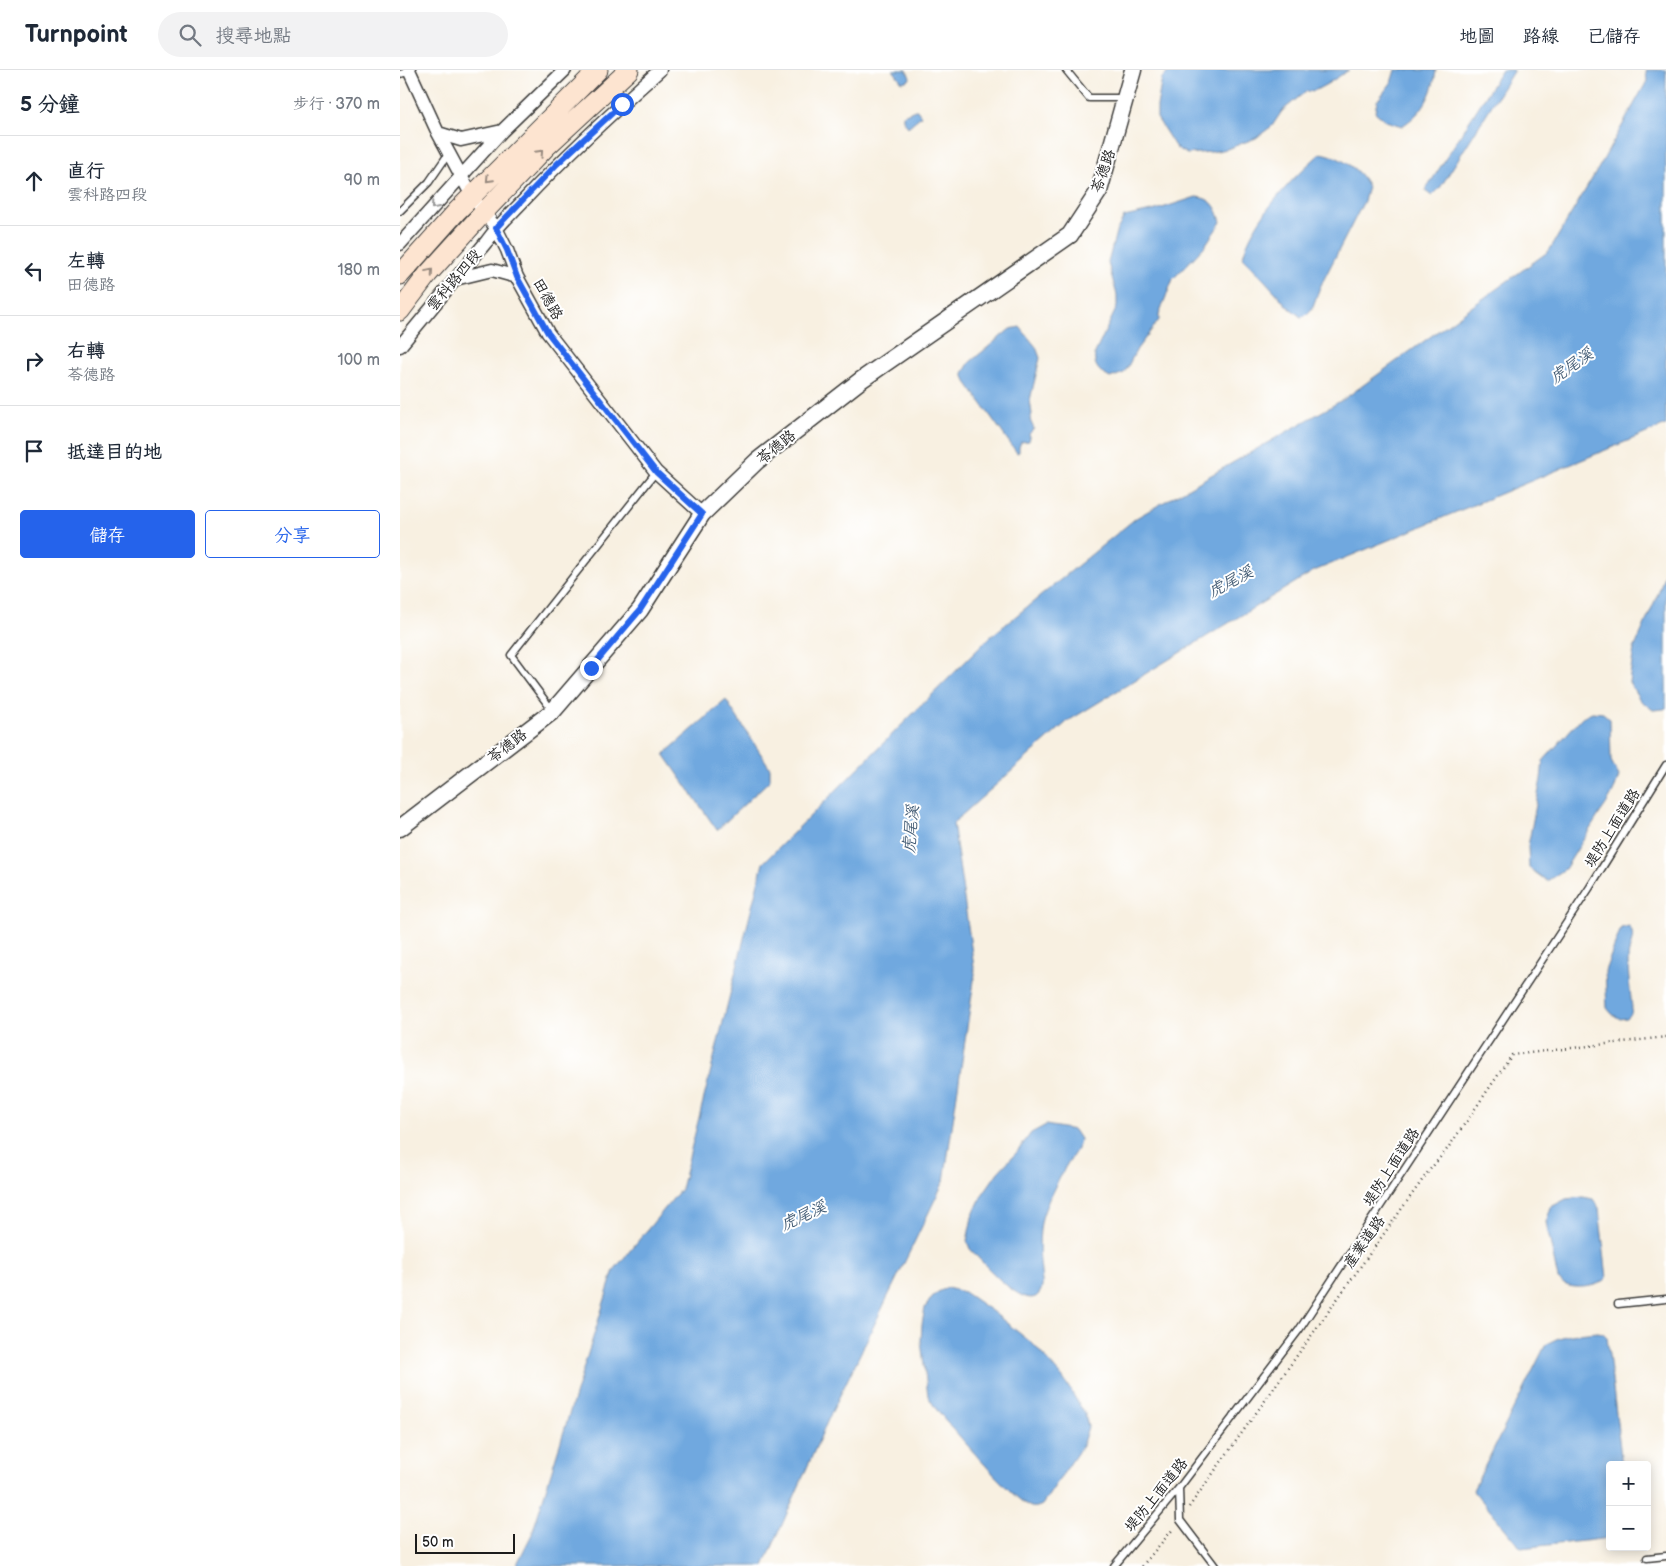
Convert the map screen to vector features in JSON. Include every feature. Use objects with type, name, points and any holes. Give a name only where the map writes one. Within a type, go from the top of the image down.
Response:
[{"type":"main road","points":[[400,275],[457,211],[598,70]]},
{"type":"main road","name":"雲科路四段","points":[[400,310],[428,274],[484,212],[547,146],[629,70]]},
{"type":"street","points":[[400,244],[502,131],[565,70]]},
{"type":"street","name":"雲科路四段","points":[[400,346],[496,228],[557,164],[660,70]]},
{"type":"street","name":"苓德路","points":[[400,828],[553,710],[640,610],[702,514],[757,462],[861,380],[1070,235],[1099,191],[1133,70]]},
{"type":"street","name":"田德路","points":[[409,71],[438,133],[472,196],[496,228],[517,277],[548,333],[656,472],[702,514]]},
{"type":"street","points":[[438,133],[461,140],[502,131]]},
{"type":"street","points":[[455,280],[492,270],[517,277]]},
{"type":"lane","points":[[1066,70],[1090,98],[1125,98]]},
{"type":"lane","points":[[400,211],[430,182],[449,153]]},
{"type":"lane","points":[[553,710],[510,655],[656,472]]},
{"type":"lane","name":"堤防上面道路","points":[[1114,1566],[1179,1488],[1299,1330],[1585,895],[1666,765]]},
{"type":"lane","points":[[1618,1304],[1666,1299]]},
{"type":"lane","points":[[1179,1488],[1180,1520],[1215,1566]]},
{"type":"lane","points":[[1647,1558],[1666,1556]]},
{"type":"path","name":"產業道路","points":[[1142,1566],[1180,1520],[1428,1172],[1448,1148],[1512,1055],[1666,1037]]},
{"type":"water","points":[[893,70],[907,70],[909,80],[902,82]]},
{"type":"water","points":[[1171,70],[1349,70],[1316,90],[1305,92],[1282,111],[1272,126],[1256,138],[1227,149],[1187,154],[1176,148],[1157,118],[1162,78]]},
{"type":"water","points":[[1395,70],[1436,70],[1435,79],[1426,102],[1416,115],[1402,126],[1386,121],[1375,112],[1377,101],[1391,83]]},
{"type":"water","points":[[1502,70],[1514,70],[1440,188],[1432,196],[1425,191]]},
{"type":"water","name":"虎尾溪","points":[[1646,70],[1666,70],[1666,425],[1314,571],[1068,721],[953,823],[975,974],[944,1181],[827,1422],[764,1566],[516,1566],[532,1534],[614,1270],[681,1189],[763,863],[989,638],[1136,518],[1344,399],[1549,251],[1647,81]]},
{"type":"water","points":[[915,110],[921,116],[908,127],[903,120],[903,115]]},
{"type":"water","points":[[1321,153],[1335,157],[1349,165],[1360,175],[1368,187],[1364,201],[1320,287],[1312,309],[1305,316],[1301,317],[1287,306],[1243,257],[1255,229],[1274,200]]},
{"type":"water","points":[[1196,197],[1206,199],[1213,204],[1221,222],[1204,247],[1173,279],[1159,314],[1159,320],[1137,349],[1124,373],[1110,378],[1096,365],[1095,353],[1117,307],[1117,295],[1108,263],[1116,232],[1124,217],[1156,210]]},
{"type":"water","points":[[1020,327],[1036,347],[1040,358],[1030,400],[1032,414],[1030,420],[1034,429],[1029,434],[1029,441],[1021,442],[1019,452],[1017,453],[966,382],[963,373],[970,362],[1010,329]]},
{"type":"water","points":[[1666,568],[1666,708],[1653,710],[1640,700],[1629,682],[1634,649],[1660,589]]},
{"type":"water","points":[[726,700],[770,768],[770,780],[717,830],[664,754]]},
{"type":"water","points":[[1592,712],[1603,713],[1610,719],[1611,761],[1619,776],[1609,800],[1565,869],[1547,881],[1529,868],[1528,846],[1543,761],[1582,717]]},
{"type":"water","points":[[1629,926],[1633,936],[1628,963],[1632,1008],[1631,1014],[1627,1018],[1620,1019],[1607,1008],[1605,971],[1621,928]]},
{"type":"water","points":[[1046,1125],[1074,1130],[1080,1139],[1076,1150],[1059,1178],[1042,1218],[1039,1252],[1042,1287],[1037,1296],[1028,1298],[1006,1285],[995,1275],[970,1249],[967,1241],[972,1217],[982,1195],[998,1172],[1017,1152],[1031,1133]]},
{"type":"water","points":[[1583,1197],[1593,1199],[1599,1208],[1607,1278],[1598,1284],[1574,1287],[1564,1284],[1558,1279],[1546,1222],[1551,1207],[1566,1199]]},
{"type":"water","points":[[947,1288],[964,1292],[1033,1344],[1063,1378],[1085,1414],[1088,1427],[1082,1446],[1042,1505],[1031,1507],[1011,1492],[955,1431],[936,1409],[928,1396],[921,1341],[922,1324],[925,1308],[932,1297]]},
{"type":"water","points":[[1598,1332],[1603,1333],[1607,1337],[1622,1461],[1606,1461],[1606,1538],[1521,1548],[1473,1490],[1545,1346],[1556,1339]]},
{"type":"route","points":[[591,668],[640,610],[702,514],[656,472],[548,333],[517,277],[496,228],[557,164],[622,104]]}]
